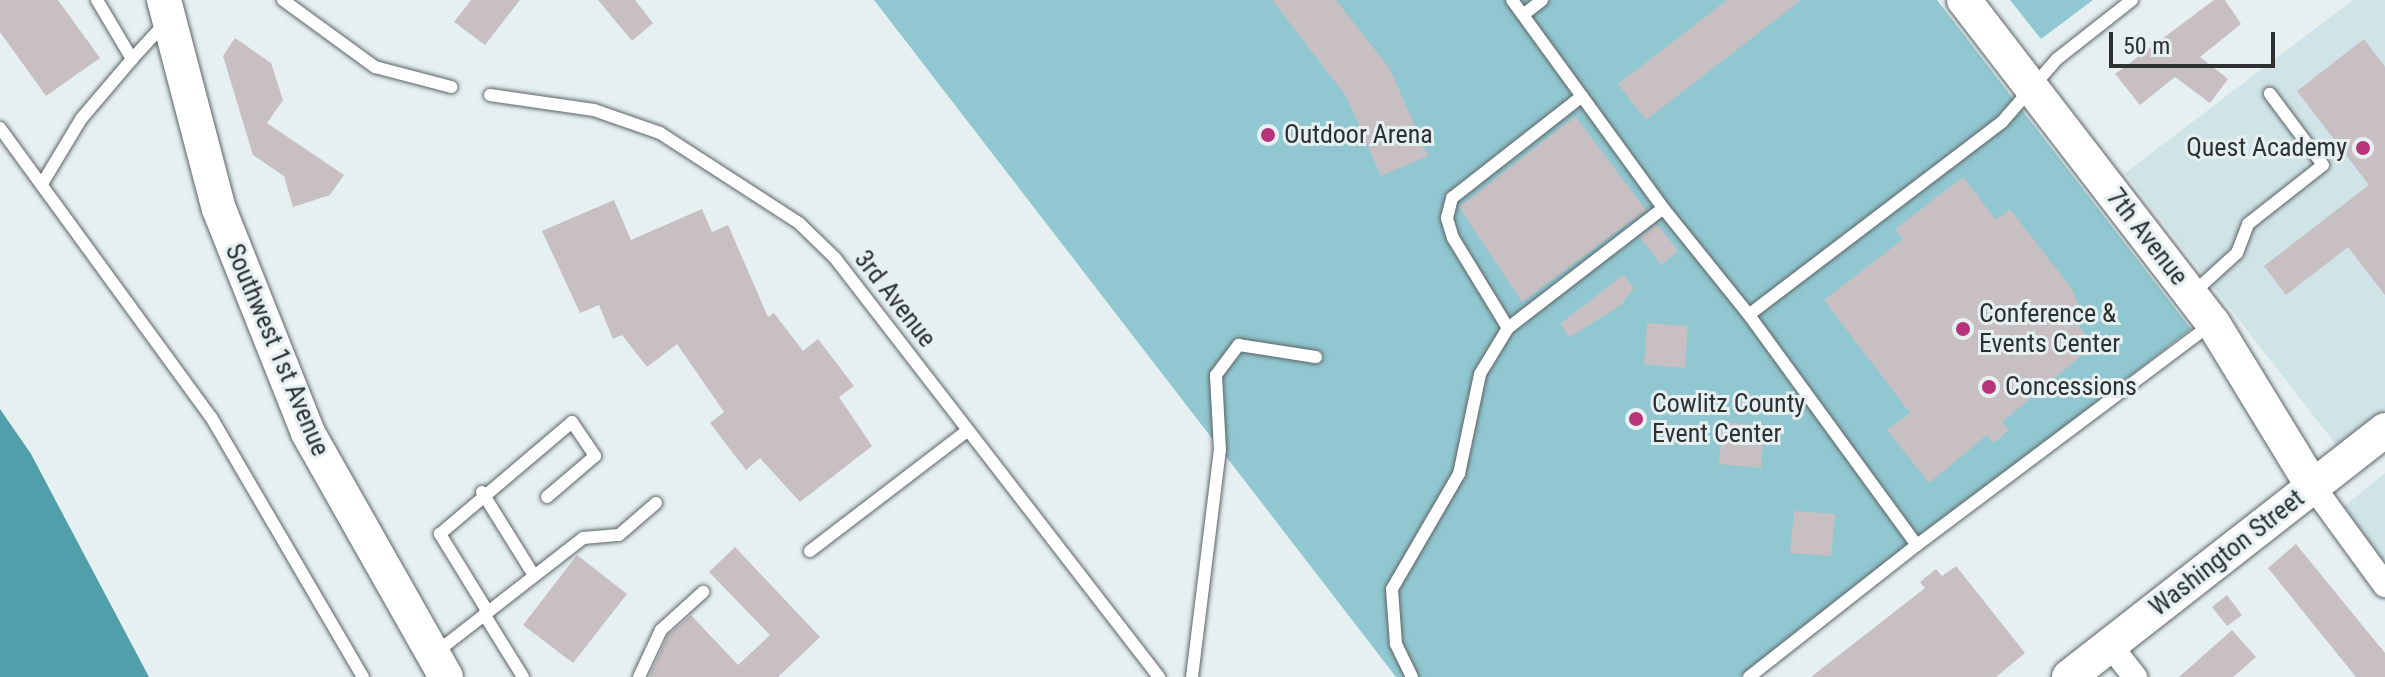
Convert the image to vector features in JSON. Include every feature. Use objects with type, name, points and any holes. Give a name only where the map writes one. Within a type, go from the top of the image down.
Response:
[{"type":"street","name":"7th Avenue","points":[[1964,0],[2213,323],[2312,485]]},
{"type":"street","name":"Southwest 1st Avenue","points":[[172,7],[219,209],[308,433],[438,666]]},
{"type":"street","name":"Washington Street","points":[[2069,677],[2385,430]]},
{"type":"street","points":[[2312,485],[2385,585]]},
{"type":"street","points":[[2110,645],[2135,677]]},
{"type":"lane","points":[[97,0],[132,59]]},
{"type":"lane","points":[[283,0],[375,67],[451,87]]},
{"type":"lane","points":[[1512,0],[1663,208],[1749,315],[1917,545]]},
{"type":"lane","points":[[1523,15],[1542,0]]},
{"type":"lane","points":[[1749,315],[2002,122],[2032,88],[2132,0]]},
{"type":"lane","points":[[42,184],[81,119],[172,7]]},
{"type":"lane","points":[[2191,295],[2237,253],[2248,224],[2323,165],[2270,94]]},
{"type":"lane","name":"3rd Avenue","points":[[490,95],[594,110],[660,133],[763,195],[835,258],[1159,677]]},
{"type":"lane","points":[[1508,328],[1453,238],[1447,218],[1452,198],[1582,96]]},
{"type":"lane","points":[[0,128],[211,417],[363,677]]},
{"type":"lane","points":[[1412,677],[1396,644],[1392,589],[1459,474],[1480,374],[1508,328],[1663,208]]},
{"type":"lane","points":[[1749,677],[1917,545],[2213,323]]},
{"type":"lane","points":[[1192,677],[1220,450],[1216,375],[1239,345],[1316,357]]},
{"type":"lane","points":[[523,677],[440,534],[482,492],[572,422],[595,456],[547,497]]},
{"type":"lane","points":[[810,551],[968,430]]},
{"type":"lane","points":[[482,492],[533,574]]},
{"type":"lane","points":[[438,666],[486,613],[533,574],[583,538],[619,535],[656,503]]},
{"type":"lane","points":[[639,677],[661,630],[703,592]]},
{"type":"shaded area","name":"Cowlitz County Event Center","points":[[874,0],[1937,0],[2191,329],[1740,677],[1396,677]]},
{"type":"shaded area","points":[[2010,0],[2093,0],[2041,39]]},
{"type":"shaded area","points":[[2353,0],[2385,0],[2385,409],[2337,446],[2125,173]]},
{"type":"shaded area","points":[[0,409],[31,454],[149,677],[0,677]]},
{"type":"shaded area","points":[[2385,473],[2385,598],[2324,523]]},
{"type":"building","points":[[0,0],[58,0],[100,58],[46,96],[0,32]]},
{"type":"building","points":[[471,0],[520,0],[485,45],[454,22]]},
{"type":"building","points":[[598,0],[635,0],[653,23],[632,41]]},
{"type":"building","points":[[1272,0],[1336,0],[1390,69],[1428,156],[1381,176],[1346,96]]},
{"type":"building","points":[[1727,0],[1801,0],[1646,120],[1618,84]]},
{"type":"building","points":[[2214,0],[2225,0],[2241,24],[2200,57],[2228,79],[2210,103],[2175,77],[2140,105],[2115,74]]},
{"type":"building","points":[[235,38],[271,63],[283,100],[267,123],[344,175],[330,195],[293,207],[284,176],[253,155],[223,56]]},
{"type":"building","points":[[2364,39],[2385,67],[2385,295],[2348,247],[2286,295],[2264,266],[2369,185],[2297,91]]},
{"type":"building","points":[[1575,116],[1646,210],[1522,302],[1459,207]]},
{"type":"building","name":"Conference & Events Center","points":[[1963,177],[1996,220],[2010,209],[2072,289],[2078,305],[2068,313],[2094,345],[2002,422],[2009,430],[2001,437],[1993,443],[1987,435],[1929,483],[1887,430],[1910,413],[1824,300],[1903,239],[1895,229]]},
{"type":"building","points":[[614,200],[631,240],[702,209],[712,232],[728,225],[768,317],[774,313],[803,351],[818,339],[854,386],[839,397],[872,446],[800,502],[760,458],[746,470],[710,423],[724,412],[677,344],[647,367],[622,335],[613,339],[599,305],[580,313],[542,231]]},
{"type":"building","points":[[1657,224],[1678,251],[1661,265],[1640,237]]},
{"type":"building","points":[[1623,275],[1634,288],[1621,305],[1570,337],[1560,324]]},
{"type":"building","points":[[1647,323],[1688,326],[1685,368],[1644,364]]},
{"type":"building","points":[[1723,422],[1764,426],[1761,468],[1719,464]]},
{"type":"building","points":[[1794,511],[1835,514],[1831,556],[1790,553]]},
{"type":"building","points":[[2296,544],[2385,653],[2385,677],[2356,677],[2268,568]]},
{"type":"building","points":[[735,547],[820,637],[778,677],[649,677],[668,635],[691,615],[738,665],[770,635],[709,572]]},
{"type":"building","points":[[577,555],[627,594],[573,663],[523,625]]},
{"type":"building","points":[[1956,566],[2025,653],[1996,677],[1811,677],[1925,588],[1920,582],[1936,569],[1942,576]]},
{"type":"building","points":[[2227,595],[2242,615],[2227,626],[2212,607]]},
{"type":"building","points":[[2232,630],[2256,657],[2233,677],[2179,677]]},
{"type":"place","name":"Outdoor Arena","points":[[1268,135]]},
{"type":"place","name":"Quest Academy","points":[[2363,148]]},
{"type":"place","name":"Conference & Events Center","points":[[1963,329]]},
{"type":"place","name":"Concessions","points":[[1989,387]]},
{"type":"place","name":"Cowlitz County Event Center","points":[[1636,419]]}]
